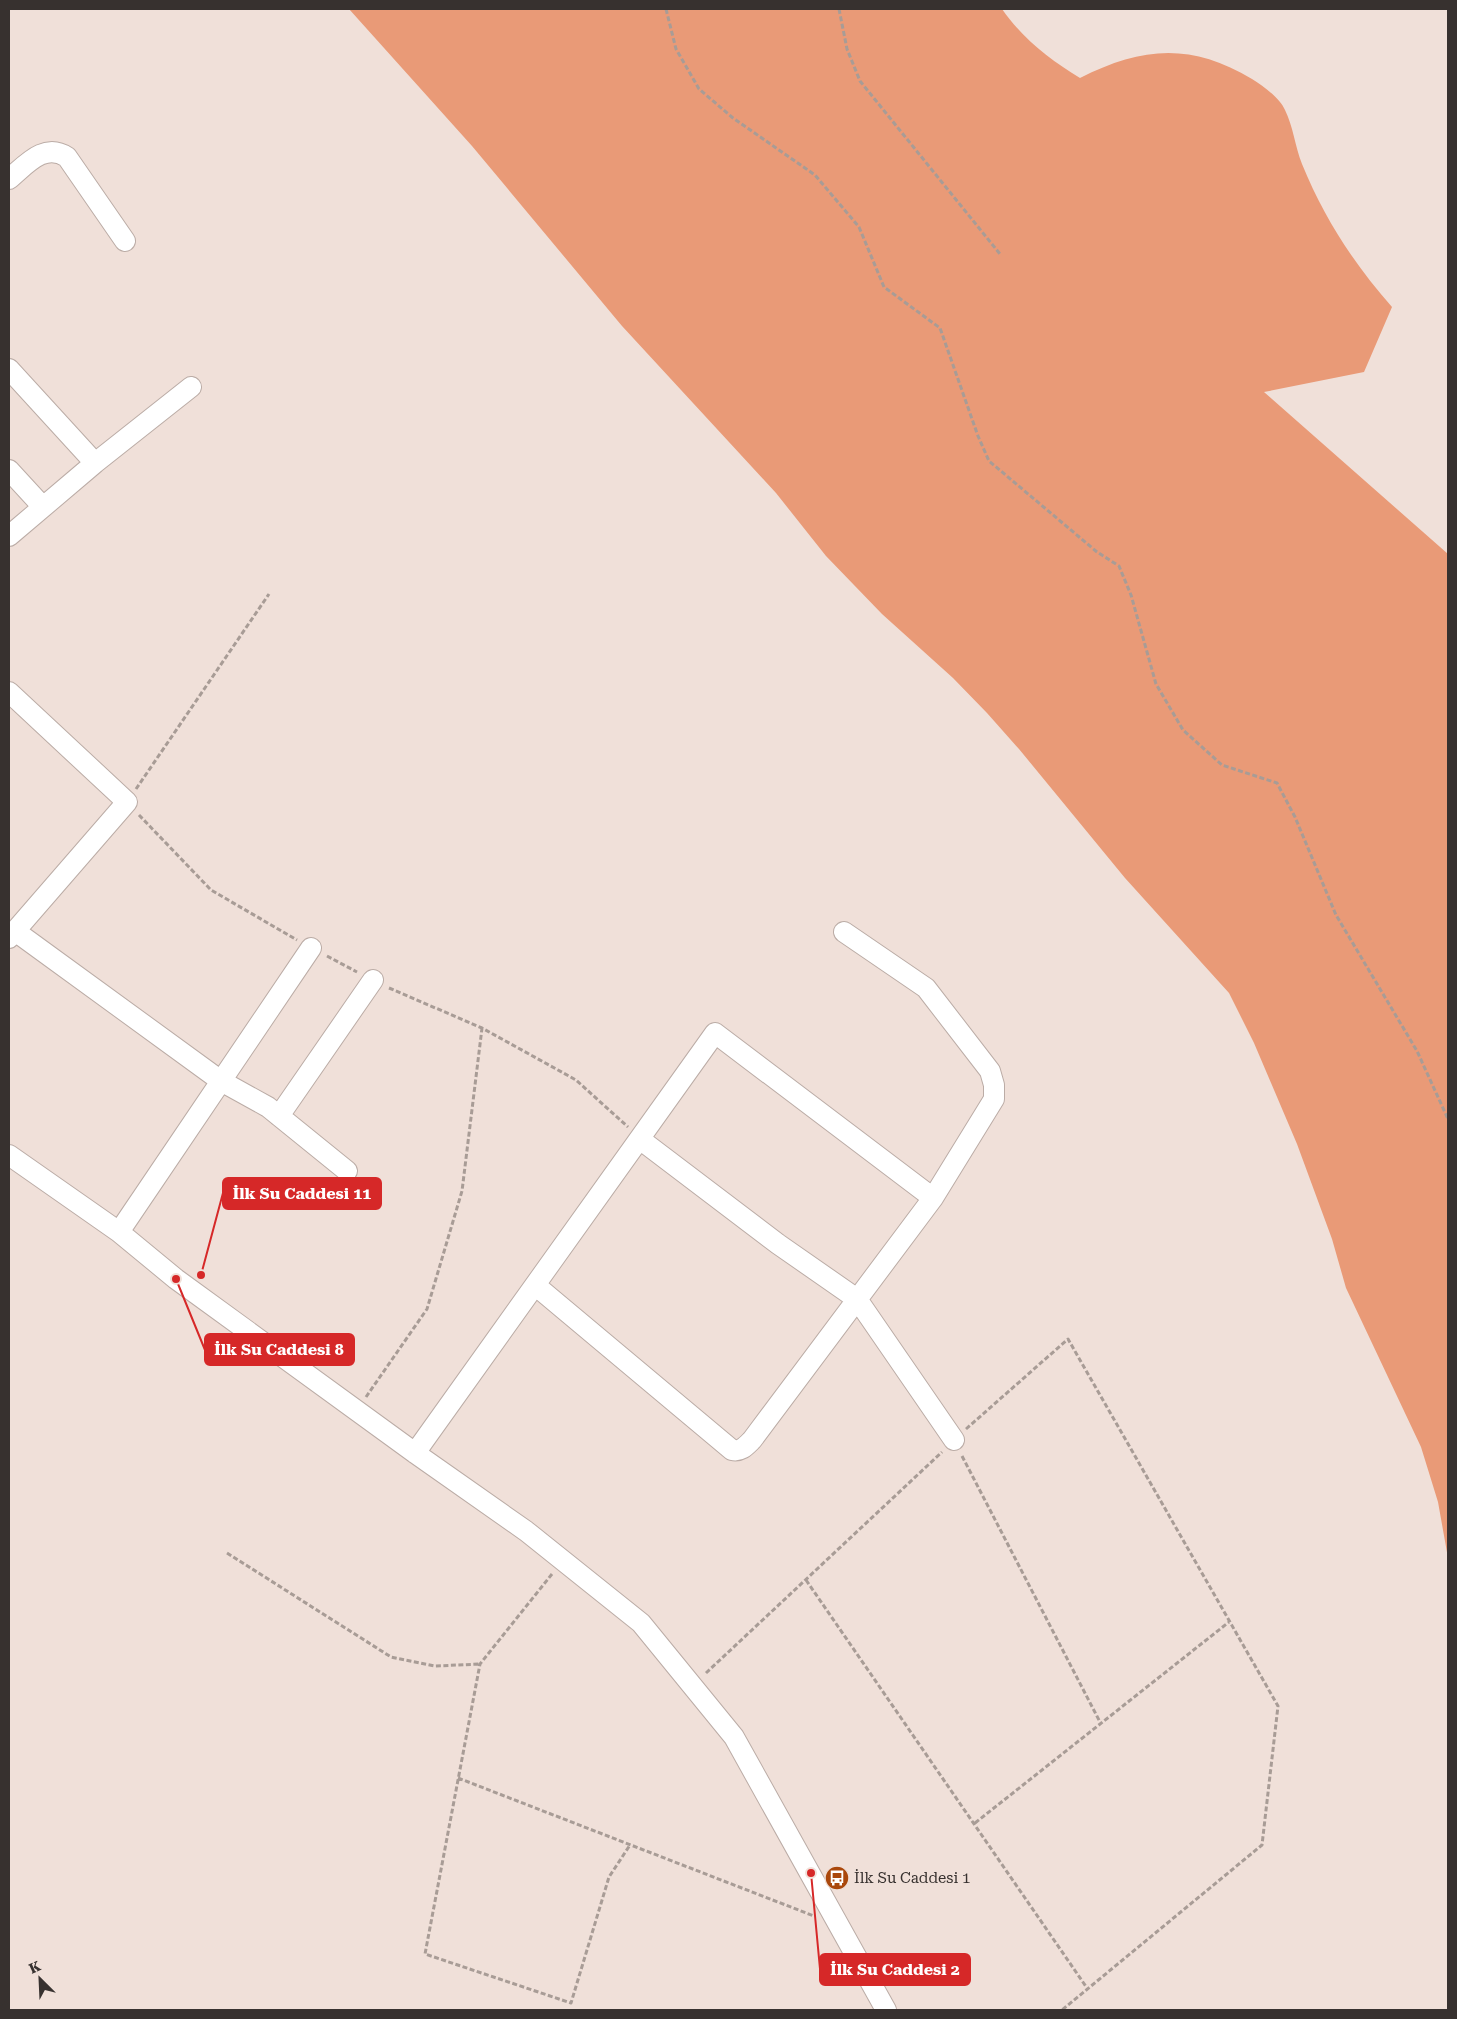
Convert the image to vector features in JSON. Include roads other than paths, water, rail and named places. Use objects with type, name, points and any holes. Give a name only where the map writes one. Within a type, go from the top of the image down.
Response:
[{"type":"street","points":[[9,179],[40,154],[54,151],[61,152],[67,156],[125,241]]},
{"type":"street","points":[[9,369],[96,463]]},
{"type":"street","points":[[9,536],[191,386]]},
{"type":"street","points":[[9,470],[43,507]]},
{"type":"street","points":[[9,692],[127,802],[12,934],[222,1080],[268,1107],[347,1172]]},
{"type":"street","points":[[535,1285],[732,1450],[737,1451],[752,1440],[933,1198],[994,1099],[994,1085],[990,1071],[926,988],[844,932]]},
{"type":"street","points":[[119,1232],[311,948]]},
{"type":"street","points":[[278,1116],[373,980]]},
{"type":"street","points":[[416,1453],[641,1140],[715,1033],[933,1198]]},
{"type":"street","points":[[641,1140],[778,1244],[857,1299],[954,1440]]},
{"type":"street","points":[[9,1155],[119,1232],[176,1279],[526,1531],[641,1623],[734,1737],[886,2010]]},
{"type":"place","name":"İlk Su Caddesi 11","points":[[201,1275]]},
{"type":"place","name":"İlk Su Caddesi 8","points":[[176,1279]]},
{"type":"place","name":"İlk Su Caddesi 2","points":[[811,1873]]},
{"type":"place","name":"İlk Su Caddesi 1","points":[[837,1878]]}]
